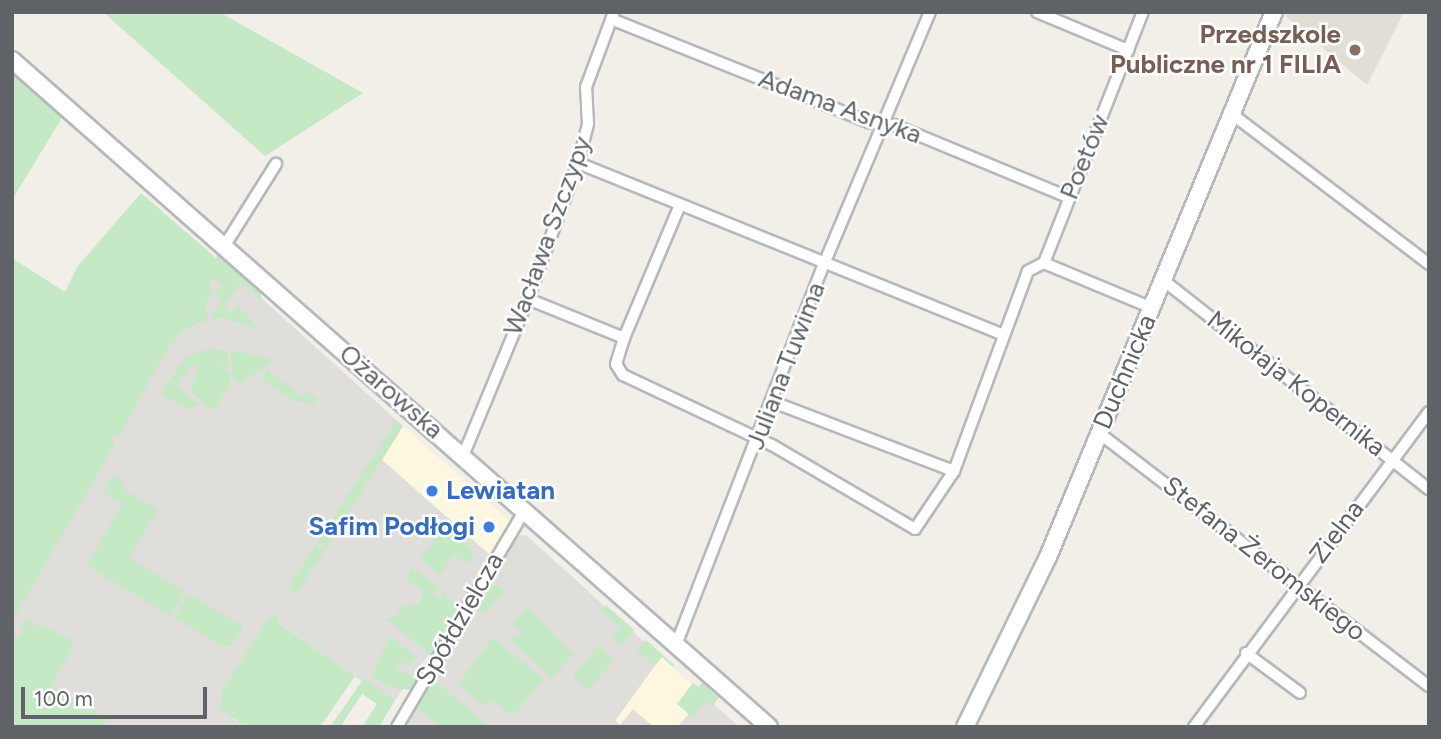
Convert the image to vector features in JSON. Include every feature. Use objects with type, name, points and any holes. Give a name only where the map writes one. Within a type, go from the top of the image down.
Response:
[{"type":"main road","name":"Duchnicka","points":[[965,727],[1033,589],[1274,12]]},
{"type":"main road","name":"Ożarowska","points":[[12,60],[769,727]]},
{"type":"street","points":[[578,163],[679,207],[824,264],[930,12]]},
{"type":"street","points":[[1037,12],[1128,50]]},
{"type":"street","name":"Poetów","points":[[1044,263],[1143,12]]},
{"type":"street","name":"Adama Asnyka","points":[[613,16],[1068,197]]},
{"type":"street","name":"Wacława Szczypy","points":[[463,456],[528,299],[578,163],[588,124],[586,87],[613,16]]},
{"type":"street","points":[[1232,114],[1429,264]]},
{"type":"street","points":[[225,245],[276,164]]},
{"type":"street","points":[[679,207],[616,356],[623,374],[758,442],[772,445],[915,529],[954,471],[1028,271],[1044,263],[1152,308]]},
{"type":"street","name":"Juliana Tuwima","points":[[676,645],[758,442],[824,264],[1004,335]]},
{"type":"street","name":"Mikołaja Kopernika","points":[[1163,280],[1429,489]]},
{"type":"street","points":[[528,299],[624,338]]},
{"type":"street","points":[[772,402],[954,471]]},
{"type":"street","name":"Zielna","points":[[1194,727],[1246,653],[1429,412]]},
{"type":"street","name":"Stefana Żeromskiego","points":[[1099,433],[1429,686]]},
{"type":"street","name":"Spółdzielcza","points":[[397,727],[524,511]]},
{"type":"street","points":[[1246,653],[1300,693]]},
{"type":"shaded area","name":"Przedszkole Publiczne nr 1 FILIA","points":[[1287,12],[1404,12],[1367,85],[1285,16]]},
{"type":"shaded area","points":[[217,258],[403,426],[382,460],[490,555],[436,645],[393,703],[277,622],[233,719],[245,727],[12,727],[12,605]]},
{"type":"shaded area","points":[[403,426],[511,522],[490,555],[382,459]]},
{"type":"shaded area","points":[[526,535],[661,657],[615,721],[620,725],[633,709],[654,727],[405,727],[514,536]]},
{"type":"shaded area","points":[[661,657],[705,696],[678,727],[654,727],[633,710],[620,725],[614,722]]},
{"type":"shaded area","points":[[705,696],[739,727],[677,727]]},
{"type":"green space","points":[[103,12],[219,12],[363,93],[265,156]]},
{"type":"green space","points":[[15,73],[63,116],[12,200],[12,77]]},
{"type":"green space","points":[[141,193],[216,258],[220,250],[261,286],[261,300],[241,282],[224,307],[230,313],[239,306],[259,330],[224,318],[211,319],[221,300],[215,294],[222,285],[213,278],[209,283],[214,293],[206,302],[208,320],[199,323],[188,315],[197,324],[185,329],[168,348],[119,436],[114,434],[111,440],[115,444],[12,621],[12,258],[65,292],[77,267]]},
{"type":"green space","points":[[208,348],[228,352],[229,368],[222,365],[220,368],[229,370],[231,382],[214,411],[191,391],[198,369],[191,364],[178,387],[199,404],[187,409],[162,394],[168,380],[178,384],[170,379],[186,358]]},
{"type":"green space","points":[[230,350],[270,359],[271,362],[240,384],[233,380]]},
{"type":"green space","points":[[268,370],[302,397],[309,391],[316,398],[314,404],[296,401],[261,379]]},
{"type":"green space","points":[[395,420],[403,426],[326,548],[317,542],[378,449],[383,453],[379,447],[388,433],[394,433],[390,430]]},
{"type":"green space","points":[[112,475],[124,482],[121,488],[158,510],[129,558],[185,592],[171,616],[87,566],[122,504],[103,492]]},
{"type":"green space","points":[[440,533],[467,544],[474,554],[467,564],[454,555],[440,574],[420,560]]},
{"type":"green space","points":[[316,544],[325,550],[296,594],[288,588]]},
{"type":"green space","points":[[412,567],[439,588],[434,594],[439,598],[443,592],[459,606],[431,656],[386,618],[395,617],[405,605],[420,604],[423,593],[406,579]]},
{"type":"green space","points":[[492,586],[502,586],[503,593],[488,611],[477,611]]},
{"type":"green space","points":[[188,594],[244,627],[231,646],[223,647],[174,617]]},
{"type":"green space","points":[[606,605],[634,630],[623,645],[612,639],[621,629],[600,610]]},
{"type":"green space","points":[[527,607],[573,654],[552,678],[510,640],[523,633],[512,624]]},
{"type":"green space","points":[[272,613],[280,618],[278,623],[355,676],[320,727],[245,727],[220,708],[222,690]]},
{"type":"green space","points":[[28,620],[36,623],[30,636],[38,624],[71,639],[72,649],[51,685],[108,719],[102,727],[12,727],[12,635],[19,636],[24,628],[19,625]]},
{"type":"green space","points":[[390,636],[416,657],[409,666],[401,661],[396,667],[417,680],[411,690],[388,687],[372,675]]},
{"type":"green space","points":[[493,637],[544,680],[512,716],[494,700],[483,705],[458,684]]},
{"type":"green space","points":[[646,640],[674,665],[673,667],[662,657],[655,665],[636,650]]},
{"type":"green space","points":[[599,644],[613,661],[588,691],[572,676]]},
{"type":"green space","points":[[364,678],[395,700],[379,727],[362,727],[377,704],[362,694],[340,727],[330,727]]},
{"type":"green space","points":[[433,680],[488,727],[440,727],[417,708]]},
{"type":"green space","points":[[703,682],[719,698],[712,706],[705,701],[692,717],[677,704],[693,683],[698,687]]},
{"type":"place","name":"Przedszkole Publiczne nr 1 FILIA","points":[[1355,50]]},
{"type":"place","name":"Lewiatan","points":[[432,491]]},
{"type":"place","name":"Safim Podłogi","points":[[489,527]]}]
